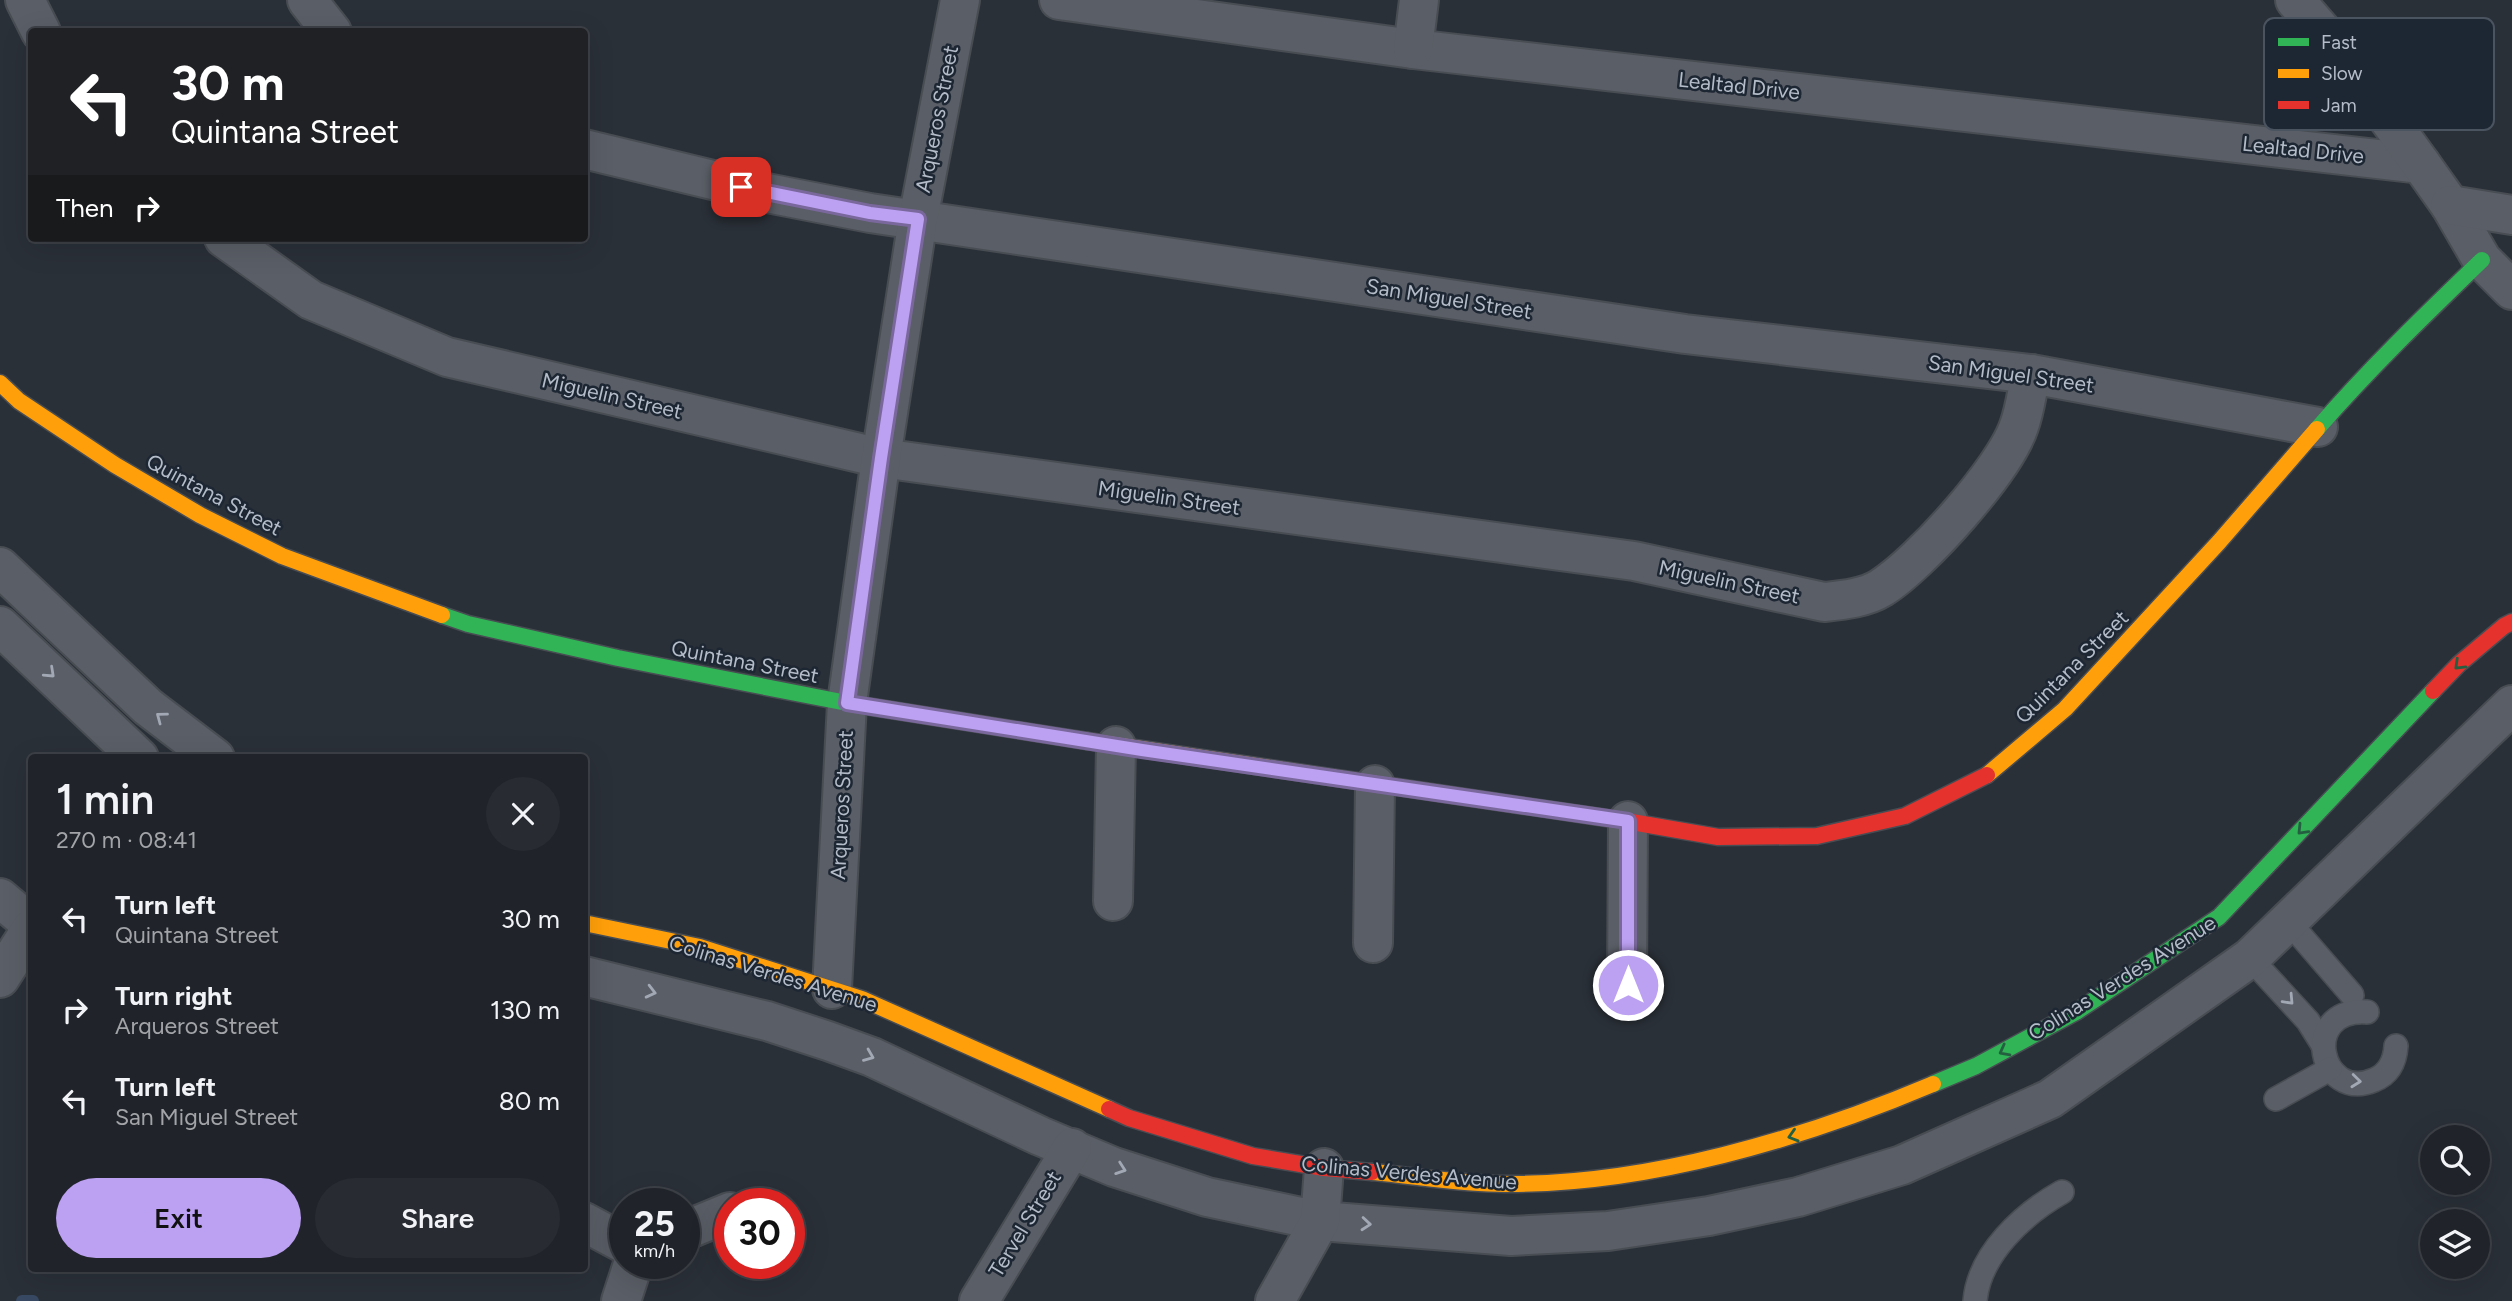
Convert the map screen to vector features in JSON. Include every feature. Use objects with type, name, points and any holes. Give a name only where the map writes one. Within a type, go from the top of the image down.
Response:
[{"type":"street","points":[[25,0],[39,28]]},
{"type":"street","points":[[307,0],[329,28]]},
{"type":"street","name":"Arqueros Street","points":[[832,989],[847,703],[918,219],[960,0]]},
{"type":"street","name":"Lealtad Drive","points":[[1059,0],[1413,49],[2421,164]]},
{"type":"street","points":[[1413,49],[1419,0]]},
{"type":"street","points":[[2295,0],[2311,18]]},
{"type":"street","points":[[2396,130],[2450,205],[2482,260],[2512,290]]},
{"type":"street","name":"San Miguel Street","points":[[588,150],[768,193],[870,213],[1685,334],[2031,374],[2318,427]]},
{"type":"street","points":[[2450,205],[2512,215]]},
{"type":"street","name":"Miguelin Street","points":[[230,242],[312,300],[447,357],[881,458],[1634,561],[1824,602],[1847,599],[1880,589],[1919,557],[1987,482],[2019,428],[2031,374]]},
{"type":"street","name":"Quintana Street","points":[[0,383],[19,401],[200,516],[282,556],[468,624],[618,658],[847,703],[1116,746],[1718,836],[1817,836],[1905,816],[1982,779],[2065,709],[2220,542],[2318,427],[2413,326],[2482,260]]},
{"type":"street","points":[[0,567],[148,707],[210,754]]},
{"type":"street","name":"Colinas Verdes Avenue","points":[[588,924],[700,947],[862,999],[1129,1118],[1253,1156],[1324,1168],[1503,1184],[1584,1181],[1679,1164],[1785,1139],[1870,1111],[1976,1066],[2076,1012],[2219,917],[2459,664],[2512,622]]},
{"type":"street","points":[[0,626],[135,754]]},
{"type":"street","points":[[588,977],[767,1021],[828,1041],[872,1057],[1040,1136],[1115,1167],[1207,1197],[1320,1221],[1511,1236],[1608,1231],[1709,1216],[1798,1197],[1902,1165],[2050,1099],[2250,958],[2512,705]]},
{"type":"street","points":[[1113,901],[1116,746]]},
{"type":"street","points":[[1373,943],[1375,785]]},
{"type":"street","points":[[1628,821],[1628,985]]},
{"type":"street","points":[[0,898],[28,922]]},
{"type":"street","points":[[0,978],[28,932]]},
{"type":"street","name":"Tervel Street","points":[[979,1301],[1072,1148]]},
{"type":"street","points":[[1275,1301],[1320,1221],[1324,1168]]},
{"type":"street","points":[[588,1224],[609,1235]]},
{"type":"street","points":[[621,1301],[628,1279]]},
{"type":"lane","points":[[2288,921],[2359,1004],[2337,1018],[2330,1026],[2323,1045]]},
{"type":"lane","points":[[2250,958],[2308,1020],[2323,1045],[2330,1069],[2347,1081],[2367,1083],[2377,1079],[2391,1065],[2396,1046]]},
{"type":"lane","points":[[2276,1099],[2330,1069]]},
{"type":"lane","points":[[1975,1301],[1982,1269],[1994,1252],[2022,1220],[2041,1204],[2062,1192]]},
{"type":"waterway","points":[[22,1301],[33,1301]]},
{"type":"traffic: fast","points":[[2317,429],[2418,322],[2482,260]]},
{"type":"traffic: fast","points":[[442,615],[468,624],[618,658],[847,703],[1087,741]]},
{"type":"traffic: fast","points":[[1933,1084],[1976,1066],[2076,1012],[2219,917],[2433,691]]},
{"type":"traffic: slow","points":[[0,383],[19,401],[115,465],[200,515],[282,556],[442,615]]},
{"type":"traffic: slow","points":[[1987,775],[2065,709],[2219,542],[2317,429]]},
{"type":"traffic: slow","points":[[1087,741],[1620,820]]},
{"type":"traffic: slow","points":[[588,924],[700,947],[862,999],[1109,1109]]},
{"type":"traffic: slow","points":[[1372,1172],[1488,1184],[1614,1177],[1723,1155],[1778,1140],[1933,1084]]},
{"type":"traffic: jam","points":[[2433,691],[2459,664],[2512,622]]},
{"type":"traffic: jam","points":[[1620,820],[1718,837],[1817,836],[1905,816],[1987,775]]},
{"type":"traffic: jam","points":[[1109,1109],[1129,1118],[1253,1156],[1324,1168],[1372,1172]]},
{"type":"route","points":[[741,187],[870,213],[918,219],[847,703],[1142,750],[1628,821],[1628,985]]}]
